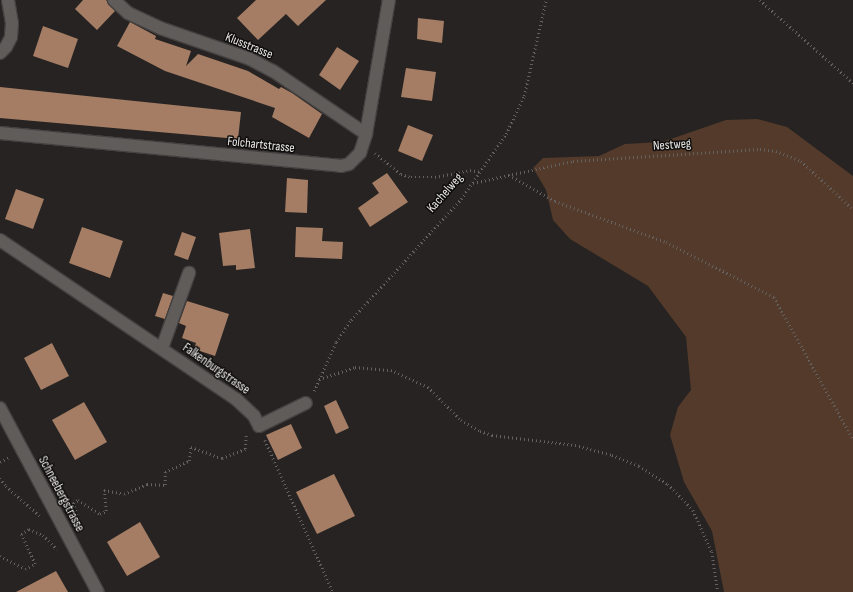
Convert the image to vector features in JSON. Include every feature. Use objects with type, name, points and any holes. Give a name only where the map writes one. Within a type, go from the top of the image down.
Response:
[{"type":"street","points":[[0,53],[6,47],[11,36],[12,23],[8,0]]},
{"type":"street","name":"Klusstrasse","points":[[114,0],[128,13],[160,28],[250,58],[273,70],[366,134]]},
{"type":"street","name":"Folchartstrasse","points":[[0,133],[341,166],[355,159],[366,134],[389,0]]},
{"type":"street","name":"Falkenburgstrasse","points":[[0,240],[236,399],[254,416],[259,426]]},
{"type":"street","points":[[162,348],[189,273]]},
{"type":"street","points":[[259,426],[306,403]]},
{"type":"street","name":"Schneebergstrasse","points":[[0,408],[98,592]]},
{"type":"path","name":"Kachelweg","points":[[546,0],[518,113],[473,183],[350,320],[336,342],[319,380],[355,367],[391,370],[428,387],[462,420],[480,431],[492,435],[575,445],[612,455],[639,466],[668,484],[693,510],[712,552],[718,592]]},
{"type":"path","points":[[760,0],[853,83]]},
{"type":"path","name":"Nestweg","points":[[473,183],[573,161],[738,150],[776,151],[801,161],[853,209]]},
{"type":"path","points":[[373,151],[401,174],[411,177],[435,177],[470,170],[481,172]]},
{"type":"path","points":[[509,175],[555,200],[666,242],[774,297],[853,438]]},
{"type":"path","points":[[259,426],[333,592]]},
{"type":"path","points":[[76,512],[73,503],[78,500],[100,514],[106,511],[104,490],[124,494],[147,484],[165,485],[165,472],[189,461],[191,447],[222,458],[245,449],[246,434]]},
{"type":"path","points":[[0,462],[13,455]]},
{"type":"path","points":[[0,478],[37,514]]},
{"type":"path","points":[[0,556],[25,569],[36,564],[21,534],[28,529],[43,535],[55,547]]},
{"type":"shaded area","points":[[757,119],[787,127],[853,176],[853,592],[724,592],[712,531],[684,482],[670,435],[678,407],[691,390],[686,337],[648,286],[570,239],[553,220],[546,190],[533,168],[543,158],[599,156],[625,144],[662,142],[726,120]]},
{"type":"building","points":[[83,0],[106,0],[115,11],[97,30],[75,9]]},
{"type":"building","points":[[256,0],[326,0],[298,26],[286,14],[258,40],[237,18]]},
{"type":"building","points":[[418,18],[444,21],[442,43],[417,39]]},
{"type":"building","points":[[130,22],[156,36],[155,39],[191,51],[186,66],[198,54],[248,71],[279,89],[281,87],[292,93],[322,114],[309,138],[272,117],[275,108],[165,71],[117,46]]},
{"type":"building","points":[[43,26],[78,39],[68,68],[33,56]]},
{"type":"building","points":[[337,47],[359,61],[340,90],[319,75]]},
{"type":"building","points":[[406,68],[436,72],[432,101],[401,97]]},
{"type":"building","points":[[0,87],[241,112],[238,139],[0,118]]},
{"type":"building","points":[[408,125],[433,135],[422,161],[398,151]]},
{"type":"building","points":[[387,173],[408,202],[370,227],[358,208],[379,193],[372,183]]},
{"type":"building","points":[[287,178],[308,180],[307,213],[285,212]]},
{"type":"building","points":[[16,189],[44,199],[33,229],[5,219]]},
{"type":"building","points":[[82,227],[123,241],[110,278],[69,263]]},
{"type":"building","points":[[296,227],[323,228],[322,241],[343,242],[342,259],[295,257]]},
{"type":"building","points":[[250,229],[255,268],[236,270],[236,265],[223,266],[219,233]]},
{"type":"building","points":[[182,232],[196,237],[188,260],[174,255]]},
{"type":"building","points":[[163,293],[173,296],[165,319],[155,316]]},
{"type":"building","points":[[187,301],[229,314],[215,356],[194,349],[196,343],[182,338],[186,326],[179,323]]},
{"type":"building","points":[[52,343],[69,376],[41,390],[24,358]]},
{"type":"building","points":[[336,400],[349,428],[336,434],[324,406]]},
{"type":"building","points":[[84,402],[107,442],[75,460],[52,420]]},
{"type":"building","points":[[291,424],[302,448],[278,460],[266,435]]},
{"type":"building","points":[[334,474],[355,516],[317,534],[296,492]]},
{"type":"building","points":[[140,522],[160,557],[127,576],[107,542]]},
{"type":"building","points":[[56,571],[68,592],[16,592]]}]
